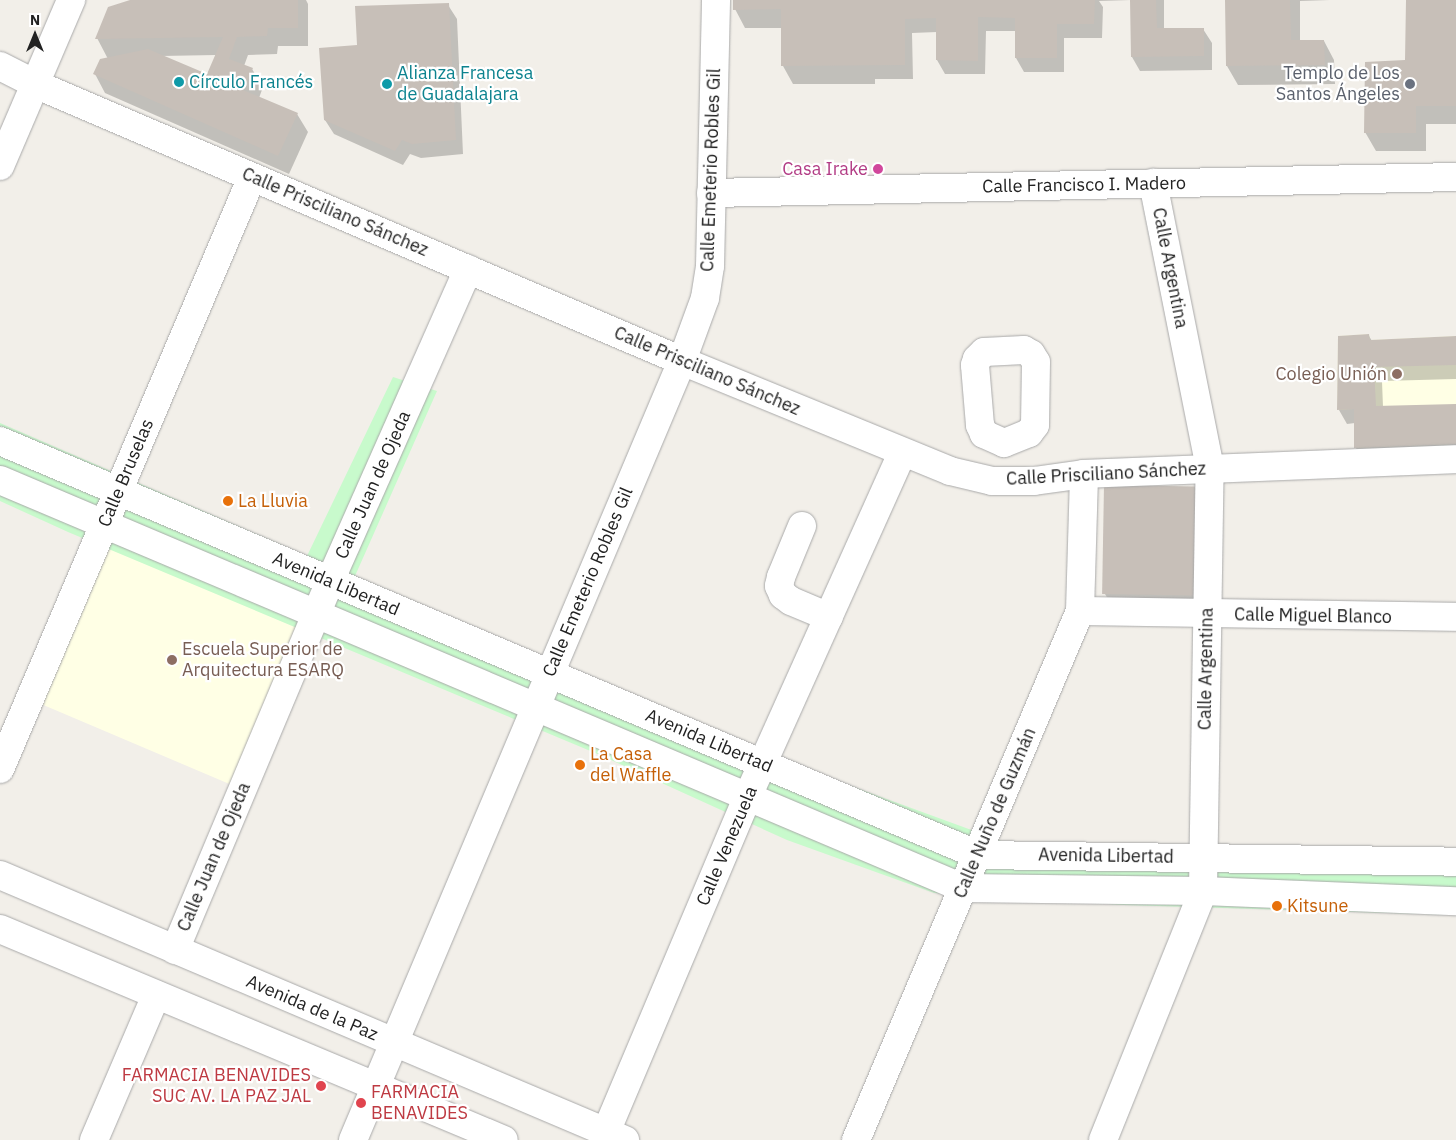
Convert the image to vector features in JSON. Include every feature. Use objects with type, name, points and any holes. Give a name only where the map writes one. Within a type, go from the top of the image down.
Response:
[{"type":"street","points":[[0,166],[71,0]]},
{"type":"street","name":"Calle Emeterio Robles Gil","points":[[353,1140],[682,361],[705,298],[710,266],[716,0]]},
{"type":"street","name":"Calle Prisciliano Sánchez","points":[[0,66],[35,84],[682,361],[950,470],[992,480],[1034,480],[1084,474],[1456,459]]},
{"type":"street","name":"Calle Bruselas","points":[[0,769],[252,177]]},
{"type":"street","name":"Calle Francisco I. Madero","points":[[711,193],[1456,177]]},
{"type":"street","name":"Calle Argentina","points":[[1103,1140],[1203,891],[1210,468],[1153,184]]},
{"type":"street","name":"Calle Juan de Ojeda","points":[[175,950],[330,581],[468,269]]},
{"type":"street","name":"Avenida Libertad","points":[[0,441],[978,855],[1456,862]]},
{"type":"street","points":[[1004,442],[1005,480]]},
{"type":"street","name":"Calle Venezuela","points":[[615,1136],[748,796],[902,452]]},
{"type":"street","name":"Calle Nuño de Guzmán","points":[[856,1140],[1080,611],[1084,474]]},
{"type":"street","name":"Avenida Libertad","points":[[0,480],[963,888],[1203,891],[1456,901]]},
{"type":"street","points":[[802,526],[779,586],[783,595],[791,601],[828,617]]},
{"type":"street","name":"Calle Miguel Blanco","points":[[1080,611],[1207,615],[1456,617]]},
{"type":"street","name":"Avenida de la Paz","points":[[0,875],[615,1136]]},
{"type":"street","points":[[0,929],[504,1140]]},
{"type":"street","points":[[94,1140],[156,995]]},
{"type":"shaded area","name":"Colegio Unión","points":[[1369,334],[1370,340],[1456,336],[1456,444],[1354,448],[1354,409],[1337,410],[1338,336]]},
{"type":"shaded area","name":"Escuela Superior de Arquitectura ESARQ","points":[[111,536],[305,618],[234,786],[40,704]]},
{"type":"green space","points":[[393,377],[437,391],[355,576],[791,764],[1007,843],[1456,851],[1456,915],[1123,905],[934,893],[787,840],[600,755],[68,532],[0,501],[0,423],[307,556]]},
{"type":"building","name":"Círculo Francés","points":[[130,0],[298,0],[298,28],[268,28],[267,36],[237,37],[229,59],[253,68],[243,90],[298,113],[278,156],[93,74],[100,59],[148,49],[207,74],[223,37],[95,39],[108,7]]},
{"type":"building","points":[[733,0],[1095,0],[1094,24],[1057,24],[1057,58],[1015,58],[1015,18],[978,17],[978,61],[936,60],[936,18],[905,19],[905,65],[781,66],[781,9],[733,10]]},
{"type":"building","points":[[1130,0],[1156,0],[1157,28],[1204,28],[1204,56],[1131,57]]},
{"type":"building","points":[[1225,0],[1290,0],[1291,40],[1324,40],[1325,65],[1226,66]]},
{"type":"building","name":"Templo de Los Santos Ángeles","points":[[1406,0],[1456,0],[1456,106],[1416,106],[1416,133],[1364,133],[1365,62],[1405,60]]},
{"type":"building","name":"Alianza Francesa de Guadalajara","points":[[449,3],[456,140],[412,144],[402,140],[395,151],[324,120],[319,48],[357,45],[355,6]]},
{"type":"building","name":"Colegio Unión","points":[[1369,334],[1370,340],[1456,336],[1456,365],[1374,367],[1376,406],[1456,404],[1456,444],[1354,448],[1354,409],[1337,410],[1338,336]]},
{"type":"building","points":[[1104,485],[1196,487],[1194,596],[1102,594]]},
{"type":"place","name":"Círculo Francés","points":[[179,82]]},
{"type":"place","name":"Alianza Francesa de Guadalajara","points":[[387,84]]},
{"type":"place","name":"Templo de Los Santos Ángeles","points":[[1410,84]]},
{"type":"place","name":"Casa Irake","points":[[878,169]]},
{"type":"place","name":"Colegio Unión","points":[[1397,374]]},
{"type":"place","name":"La Lluvia","points":[[228,501]]},
{"type":"place","name":"Escuela Superior de Arquitectura ESARQ","points":[[172,660]]},
{"type":"place","name":"La Casa del Waffle","points":[[580,765]]},
{"type":"place","name":"Kitsune","points":[[1277,906]]},
{"type":"place","name":"FARMACIA BENAVIDES SUC AV. LA PAZ JAL","points":[[321,1086]]},
{"type":"place","name":"FARMACIA BENAVIDES","points":[[361,1103]]}]
